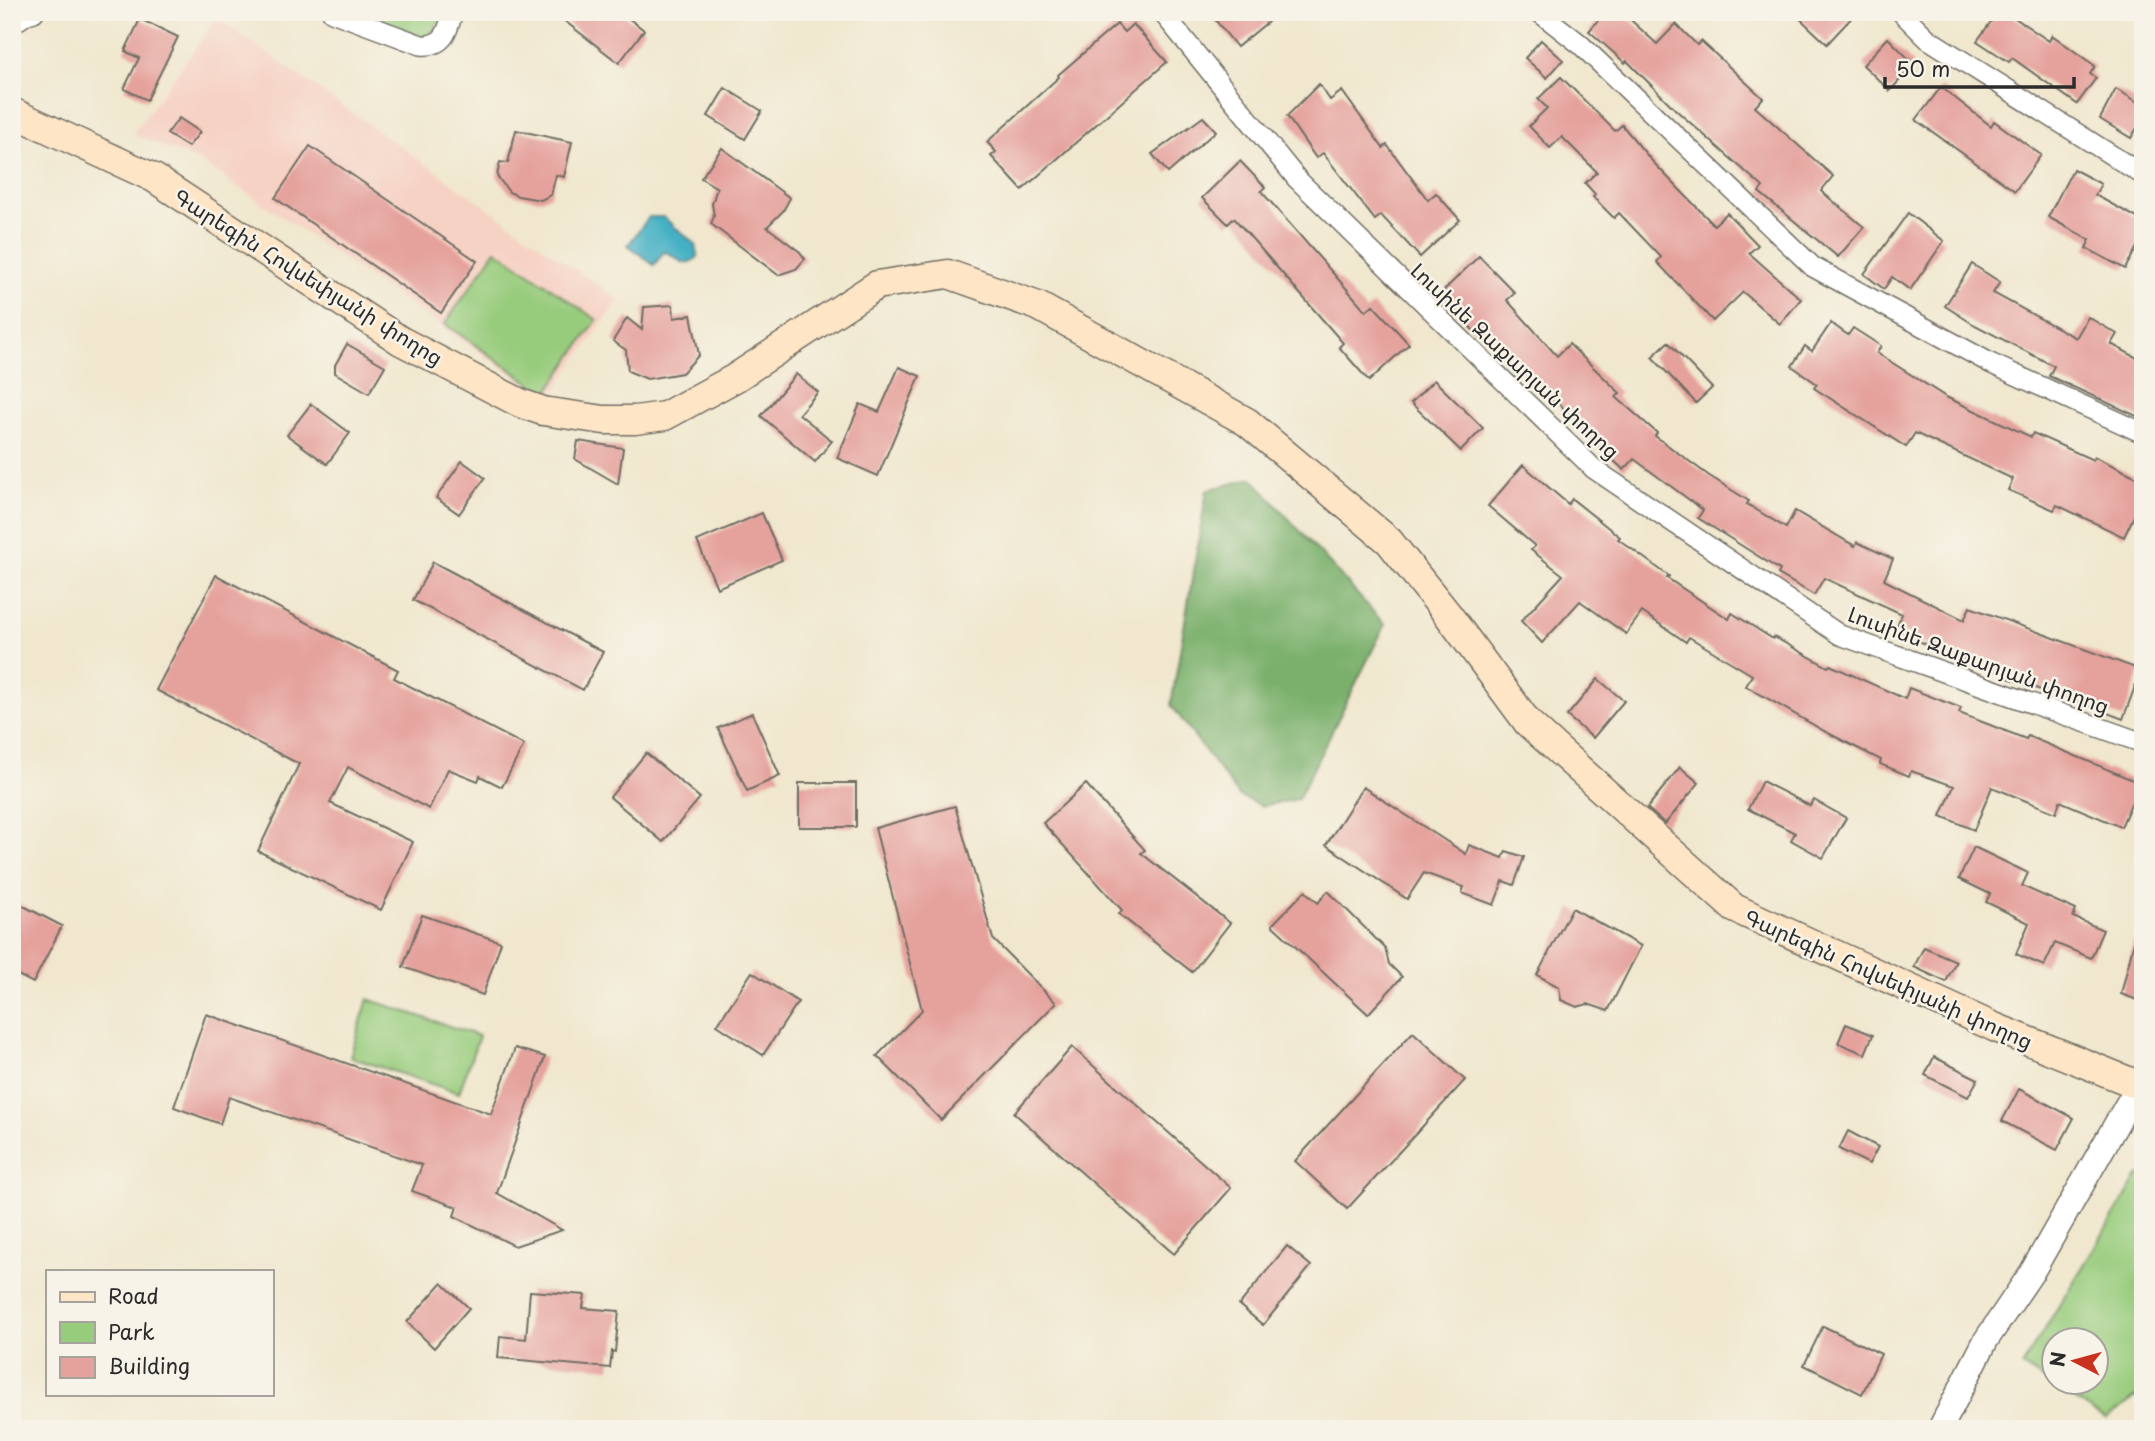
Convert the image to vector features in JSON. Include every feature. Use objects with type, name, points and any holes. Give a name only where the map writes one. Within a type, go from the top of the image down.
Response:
[{"type":"main road","name":"Գարեգին Հովսեփյանի փողոց","points":[[12,112],[154,178],[401,341],[520,403],[543,411],[604,421],[665,416],[735,378],[877,285],[948,274],[1038,306],[1247,422],[1389,541],[1449,616],[1528,723],[1734,908],[1994,1027],[2141,1087]]},
{"type":"street","points":[[12,24],[34,12]]},
{"type":"street","points":[[332,12],[429,46],[438,43],[445,34],[453,12]]},
{"type":"street","name":"Լուսինե Զաքարյան փողոց","points":[[1163,12],[1297,179],[1594,469],[1840,635],[2143,743]]},
{"type":"street","points":[[1539,12],[1580,44],[1813,267],[1992,364],[2143,433]]},
{"type":"street","points":[[1901,12],[1928,39],[2143,175]]},
{"type":"street","points":[[1940,1429],[1986,1340],[2032,1272],[2141,1087]]},
{"type":"shaded area","points":[[217,18],[619,300],[553,393],[546,397],[200,161],[133,134]]},
{"type":"green space","points":[[362,12],[442,14],[435,29],[421,37]]},
{"type":"green space","points":[[496,250],[597,320],[546,394],[445,324]]},
{"type":"green space","points":[[1252,478],[1385,625],[1298,799],[1262,806],[1239,796],[1171,705],[1207,490]]},
{"type":"green space","points":[[368,999],[479,1036],[459,1093],[350,1057]]},
{"type":"green space","points":[[2139,1175],[2143,1177],[2143,1392],[2106,1419],[2070,1396],[2110,1396],[2110,1326],[2047,1326]]},
{"type":"green space","points":[[2039,1338],[2039,1377],[2022,1366]]},
{"type":"water","points":[[649,217],[663,217],[695,244],[697,258],[687,263],[664,252],[654,265],[628,245]]},
{"type":"building","points":[[553,12],[620,12],[644,30],[619,63]]},
{"type":"building","points":[[1209,12],[1280,12],[1237,47]]},
{"type":"building","points":[[1605,12],[1622,12],[1657,44],[1676,24],[1697,45],[1701,41],[1763,98],[1755,107],[1833,176],[1821,191],[1864,227],[1838,257],[1759,192],[1763,187],[1677,111],[1627,61],[1625,63],[1589,31]]},
{"type":"building","points":[[1793,12],[1857,12],[1827,44]]},
{"type":"building","points":[[1998,12],[2006,12],[2049,41],[2052,35],[2095,66],[2090,74],[2096,78],[2077,104],[2012,58],[2009,62],[1977,41]]},
{"type":"building","points":[[140,19],[178,37],[147,100],[124,89],[139,58],[125,51]]},
{"type":"building","points":[[1117,24],[1124,32],[1133,24],[1167,62],[1022,190],[991,156],[996,152],[987,142]]},
{"type":"building","points":[[1888,38],[1914,64],[1890,91],[1863,65]]},
{"type":"building","points":[[1541,40],[1563,60],[1547,78],[1525,58]]},
{"type":"building","points":[[1561,77],[1615,131],[1622,125],[1652,161],[1714,225],[1727,213],[1758,245],[1749,253],[1801,299],[1780,324],[1743,292],[1713,321],[1657,262],[1661,257],[1619,213],[1614,218],[1593,197],[1595,194],[1585,183],[1597,172],[1562,137],[1550,148],[1529,126],[1547,108],[1538,99]]},
{"type":"building","points":[[1319,84],[1330,100],[1342,91],[1383,148],[1387,145],[1428,200],[1436,193],[1460,220],[1420,257],[1381,215],[1375,220],[1323,153],[1316,158],[1287,116]]},
{"type":"building","points":[[1941,87],[1991,126],[1994,121],[2041,155],[2015,191],[1916,120]]},
{"type":"building","points":[[725,88],[762,111],[745,139],[708,116]]},
{"type":"building","points":[[2116,89],[2143,105],[2143,118],[2131,138],[2100,119]]},
{"type":"building","points":[[1203,117],[1216,131],[1168,173],[1152,154]]},
{"type":"building","points":[[179,118],[200,132],[188,147],[167,134]]},
{"type":"building","points":[[516,130],[572,142],[564,177],[556,175],[551,195],[541,200],[509,192],[497,176],[500,162],[508,163]]},
{"type":"building","points":[[310,146],[477,261],[441,313],[275,198]]},
{"type":"building","points":[[722,148],[790,198],[783,211],[767,227],[800,252],[805,259],[796,269],[778,275],[711,224],[714,216],[712,204],[717,188],[701,178]]},
{"type":"building","points":[[1240,161],[1265,187],[1261,191],[1366,311],[1373,305],[1409,344],[1369,381],[1339,347],[1343,343],[1234,218],[1228,224],[1202,198]]},
{"type":"building","points":[[2073,169],[2101,184],[2095,195],[2143,221],[2143,236],[2125,269],[2086,248],[2090,240],[2048,217]]},
{"type":"building","points":[[1908,213],[1944,241],[1910,290],[1892,277],[1884,289],[1864,274]]},
{"type":"building","points":[[1479,256],[1515,293],[1507,300],[1557,356],[1569,344],[1620,393],[1616,397],[1657,433],[1655,436],[1749,501],[1747,504],[1786,528],[1795,511],[1855,546],[1857,542],[1893,559],[1884,580],[1964,620],[1970,607],[2141,670],[2123,719],[1926,645],[1896,628],[1902,614],[1824,578],[1814,595],[1778,574],[1780,570],[1698,518],[1703,510],[1634,459],[1624,470],[1589,438],[1591,436],[1555,400],[1553,402],[1521,370],[1517,374],[1478,329],[1475,332],[1439,295]]},
{"type":"building","points":[[1972,264],[2000,282],[1993,293],[2076,338],[2088,317],[2117,334],[2111,344],[2143,361],[2143,419],[2049,376],[2054,366],[1973,324],[1945,306]]},
{"type":"building","points":[[673,305],[674,318],[691,315],[699,355],[682,373],[647,379],[628,371],[626,350],[613,341],[627,318],[642,330],[644,307]]},
{"type":"building","points":[[1831,323],[1848,335],[1853,328],[1881,346],[1877,353],[1946,397],[2031,437],[2033,433],[2093,460],[2095,457],[2143,480],[2143,497],[2124,537],[2057,505],[2054,510],[2008,490],[2013,479],[1915,433],[1906,447],[1814,388],[1817,384],[1792,366],[1805,346],[1812,351]]},
{"type":"building","points":[[1668,342],[1712,388],[1696,403],[1652,357]]},
{"type":"building","points":[[347,344],[385,366],[369,393],[335,373],[335,365]]},
{"type":"building","points":[[899,367],[920,376],[878,476],[837,458],[860,404],[879,412]]},
{"type":"building","points":[[796,374],[818,392],[799,414],[832,441],[815,462],[761,416]]},
{"type":"building","points":[[1434,380],[1483,428],[1461,451],[1411,403]]},
{"type":"building","points":[[311,404],[350,433],[327,464],[287,435]]},
{"type":"building","points":[[578,441],[623,448],[618,484],[575,459]]},
{"type":"building","points":[[462,461],[485,478],[459,514],[436,498]]},
{"type":"building","points":[[1523,465],[1568,504],[1572,499],[1620,537],[1618,539],[1669,576],[1667,578],[1729,619],[1732,613],[1773,639],[1774,637],[1828,667],[1830,665],[1905,699],[1909,688],[1961,708],[1959,713],[2026,739],[2028,736],[2140,783],[2121,827],[2060,801],[2056,813],[1992,787],[1974,830],[1941,816],[1954,786],[1911,771],[1909,776],[1880,764],[1881,760],[1746,686],[1752,675],[1689,637],[1686,642],[1642,612],[1626,634],[1580,601],[1542,643],[1521,621],[1563,575],[1531,550],[1535,546],[1488,506]]},
{"type":"building","points":[[762,513],[782,560],[717,588],[697,541]]},
{"type":"building","points":[[433,562],[603,652],[583,690],[413,600]]},
{"type":"building","points":[[216,575],[398,670],[394,678],[524,745],[502,787],[480,776],[478,781],[448,769],[429,809],[348,767],[330,803],[413,842],[381,910],[258,851],[299,764],[156,690]]},
{"type":"building","points":[[1598,679],[1624,701],[1593,738],[1567,716]]},
{"type":"building","points":[[752,713],[780,776],[747,791],[718,728]]},
{"type":"building","points":[[646,753],[700,798],[663,842],[610,797]]},
{"type":"building","points":[[1680,767],[1699,783],[1665,824],[1647,808]]},
{"type":"building","points":[[1762,781],[1810,806],[1814,800],[1846,818],[1823,858],[1791,840],[1795,833],[1748,809]]},
{"type":"building","points":[[799,783],[856,783],[856,827],[799,827]]},
{"type":"building","points":[[1086,784],[1145,850],[1141,853],[1230,923],[1192,972],[1119,914],[1122,910],[1043,823]]},
{"type":"building","points":[[1363,787],[1466,854],[1469,845],[1503,858],[1506,851],[1524,857],[1514,885],[1503,881],[1494,905],[1462,893],[1464,887],[1424,873],[1407,899],[1326,845]]},
{"type":"building","points":[[955,806],[993,939],[1056,1003],[941,1120],[877,1056],[922,1010],[875,828]]},
{"type":"building","points":[[1974,847],[2028,873],[2022,886],[2076,910],[2073,917],[2103,930],[2091,958],[2055,943],[2044,966],[2016,954],[2029,923],[1986,902],[1990,894],[1959,879]]},
{"type":"building","points":[[1305,891],[1318,903],[1328,891],[1385,948],[1389,964],[1402,977],[1368,1014],[1272,925]]},
{"type":"building","points":[[12,900],[62,926],[33,983],[12,972]]},
{"type":"building","points":[[1572,908],[1641,946],[1608,1011],[1588,1004],[1577,1007],[1561,1000],[1559,987],[1537,975]]},
{"type":"building","points":[[422,915],[501,942],[483,995],[403,967]]},
{"type":"building","points":[[2135,937],[2143,937],[2143,1002],[2121,994]]},
{"type":"building","points":[[1924,947],[1956,961],[1946,982],[1914,967]]},
{"type":"building","points":[[752,972],[798,1002],[763,1055],[717,1025]]},
{"type":"building","points":[[206,1014],[491,1114],[515,1048],[545,1057],[497,1193],[562,1230],[515,1246],[454,1216],[457,1207],[412,1191],[422,1165],[229,1097],[220,1124],[174,1107]]},
{"type":"building","points":[[1846,1024],[1873,1035],[1865,1054],[1838,1043]]},
{"type":"building","points":[[1413,1032],[1465,1080],[1347,1209],[1295,1161]]},
{"type":"building","points":[[1072,1047],[1231,1188],[1174,1254],[1014,1113]]},
{"type":"building","points":[[1934,1057],[1978,1079],[1968,1097],[1925,1075]]},
{"type":"building","points":[[2019,1089],[2074,1118],[2057,1150],[2002,1121]]},
{"type":"building","points":[[1848,1131],[1878,1147],[1869,1164],[1839,1149]]},
{"type":"building","points":[[1287,1246],[1311,1266],[1263,1325],[1239,1305]]},
{"type":"building","points":[[442,1283],[469,1308],[434,1348],[407,1322]]},
{"type":"building","points":[[530,1291],[585,1295],[583,1308],[619,1311],[615,1352],[612,1351],[610,1368],[498,1358],[500,1336],[526,1339]]},
{"type":"building","points":[[1823,1326],[1881,1354],[1862,1394],[1804,1365]]}]
